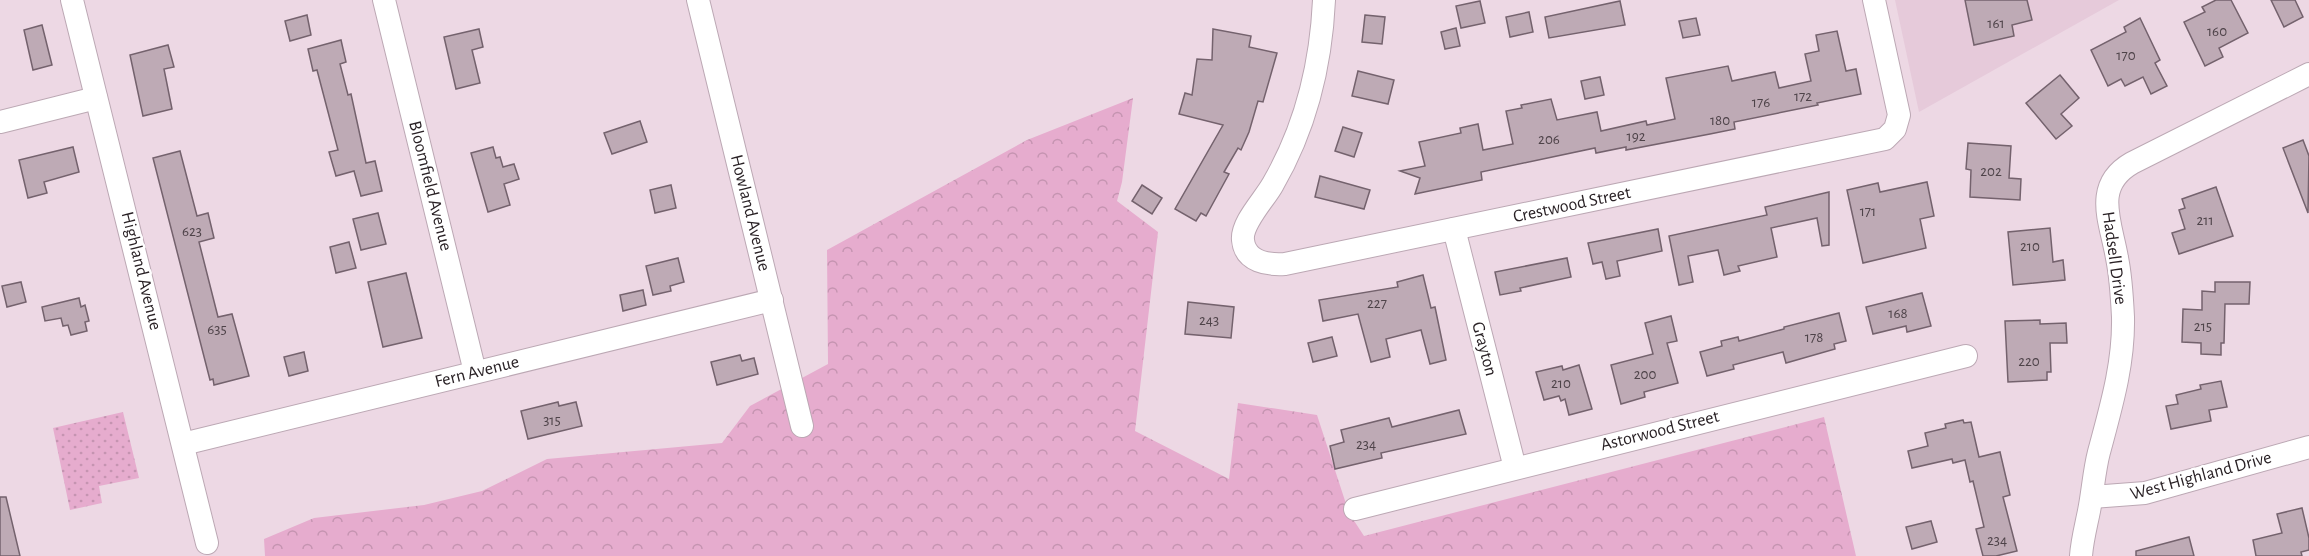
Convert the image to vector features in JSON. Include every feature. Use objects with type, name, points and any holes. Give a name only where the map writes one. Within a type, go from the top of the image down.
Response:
[{"type":"street","name":"Highland Avenue","points":[[72,0],[207,543]]},
{"type":"street","name":"Bloomfield Avenue","points":[[384,0],[475,372]]},
{"type":"street","name":"Howland Avenue","points":[[698,0],[802,426]]},
{"type":"street","name":"Crestwood Street","points":[[1324,0],[1319,58],[1306,113],[1282,169],[1244,229],[1243,239],[1247,252],[1259,261],[1286,264],[1880,141],[1895,129],[1898,111],[1875,0]]},
{"type":"street","name":"Hadsell Drive","points":[[2081,556],[2099,454],[2117,386],[2123,338],[2118,260],[2106,208],[2112,182],[2118,173],[2132,163],[2309,74]]},
{"type":"street","points":[[0,122],[96,98]]},
{"type":"street","name":"Grayton","points":[[1454,229],[1515,468]]},
{"type":"street","name":"Fern Avenue","points":[[183,444],[771,300]]},
{"type":"street","name":"Astorwood Street","points":[[1355,509],[1966,356]]},
{"type":"street","name":"West Highland Drive","points":[[2092,497],[2145,493],[2309,447]]},
{"type":"shaded area","points":[[1895,0],[2119,0],[1919,112]]},
{"type":"green space","points":[[1133,98],[1122,182],[1117,201],[1158,232],[1135,431],[1229,479],[1238,403],[1317,415],[1349,513],[1364,536],[1824,417],[1856,556],[265,556],[264,539],[314,518],[424,505],[482,491],[547,459],[722,443],[750,406],[828,364],[827,250],[1027,140]]},
{"type":"green space","points":[[123,412],[139,478],[99,486],[102,503],[70,510],[53,428]]},
{"type":"building","points":[[1965,0],[2027,0],[2032,20],[2012,25],[2014,36],[1974,45]]},
{"type":"building","points":[[2216,0],[2231,0],[2248,33],[2219,48],[2223,57],[2205,66],[2184,22],[2205,12],[2202,7]]},
{"type":"building","points":[[2271,0],[2295,0],[2303,17],[2284,27]]},
{"type":"building","points":[[1480,1],[1485,23],[1461,28],[1456,6]]},
{"type":"building","points":[[1620,1],[1625,25],[1549,38],[1545,17]]},
{"type":"building","points":[[1529,12],[1533,32],[1510,37],[1506,17]]},
{"type":"building","points":[[307,15],[311,35],[290,41],[285,21]]},
{"type":"building","points":[[1365,15],[1385,17],[1382,44],[1362,42]]},
{"type":"building","points":[[1696,18],[1700,35],[1683,38],[1679,21]]},
{"type":"building","points":[[2140,18],[2160,60],[2155,63],[2167,86],[2151,94],[2143,77],[2125,86],[2121,79],[2108,86],[2091,50],[2126,32],[2124,27]]},
{"type":"building","points":[[42,25],[52,65],[33,70],[24,30]]},
{"type":"building","points":[[1456,28],[1460,46],[1445,49],[1441,32]]},
{"type":"building","points":[[479,29],[483,47],[472,50],[480,83],[456,89],[444,37]]},
{"type":"building","points":[[1213,29],[1251,36],[1249,47],[1277,53],[1263,102],[1258,101],[1241,150],[1238,148],[1224,172],[1229,174],[1206,216],[1201,213],[1196,221],[1175,209],[1223,125],[1179,114],[1185,93],[1192,95],[1197,59],[1212,60]]},
{"type":"building","points":[[1837,31],[1846,71],[1856,69],[1861,94],[1734,122],[1735,129],[1626,150],[1626,147],[1596,153],[1595,148],[1481,172],[1482,180],[1415,194],[1420,178],[1400,171],[1425,166],[1419,142],[1461,133],[1460,128],[1478,124],[1483,150],[1513,144],[1506,111],[1522,108],[1521,105],[1551,99],[1557,120],[1597,112],[1601,131],[1646,121],[1647,125],[1675,119],[1666,78],[1728,66],[1732,81],[1775,72],[1779,88],[1811,81],[1805,54],[1819,51],[1816,35]]},
{"type":"building","points":[[341,40],[346,62],[340,64],[348,95],[351,94],[366,163],[375,161],[382,191],[361,196],[354,171],[336,176],[329,152],[338,150],[317,70],[313,71],[308,49]]},
{"type":"building","points":[[168,45],[174,67],[164,69],[172,109],[143,116],[130,55]]},
{"type":"building","points":[[1358,71],[1394,80],[1388,104],[1352,96]]},
{"type":"building","points":[[2060,75],[2079,98],[2061,114],[2072,126],[2056,139],[2026,103]]},
{"type":"building","points":[[1600,77],[1604,95],[1585,99],[1581,81]]},
{"type":"building","points":[[640,121],[647,142],[612,154],[604,133]]},
{"type":"building","points":[[1343,127],[1362,133],[1354,157],[1335,151]]},
{"type":"building","points":[[2303,140],[2309,156],[2308,213],[2283,148]]},
{"type":"building","points":[[1968,143],[2011,146],[2009,178],[2021,179],[2020,200],[1970,197],[1971,170],[1966,169]]},
{"type":"building","points":[[73,147],[79,172],[44,182],[47,193],[28,198],[19,160]]},
{"type":"building","points":[[493,147],[496,158],[500,157],[503,167],[514,164],[519,179],[504,184],[510,205],[488,212],[471,153]]},
{"type":"building","points":[[180,151],[197,216],[208,213],[214,238],[199,242],[218,317],[232,314],[249,376],[214,385],[213,379],[210,380],[153,158]]},
{"type":"building","points":[[1320,176],[1370,190],[1364,209],[1315,197]]},
{"type":"building","points":[[1927,182],[1934,216],[1920,219],[1926,248],[1863,263],[1847,190],[1878,183],[1880,192]]},
{"type":"building","points":[[671,185],[676,208],[655,213],[650,190]]},
{"type":"building","points":[[1142,185],[1162,198],[1152,214],[1132,201]]},
{"type":"building","points":[[2216,187],[2233,236],[2179,254],[2172,233],[2185,229],[2179,210],[2185,208],[2182,199]]},
{"type":"building","points":[[1829,192],[1829,245],[1822,246],[1817,218],[1771,228],[1777,257],[1738,266],[1740,271],[1724,275],[1718,250],[1688,256],[1693,282],[1679,285],[1669,236],[1767,215],[1765,207]]},
{"type":"building","points":[[378,213],[386,244],[361,250],[353,219]]},
{"type":"building","points":[[2050,228],[2053,262],[2063,260],[2065,280],[2013,285],[2008,232]]},
{"type":"building","points":[[1658,229],[1662,251],[1617,261],[1620,276],[1606,279],[1602,262],[1593,264],[1588,243]]},
{"type":"building","points":[[349,242],[356,268],[336,273],[330,247]]},
{"type":"building","points":[[678,258],[684,282],[670,286],[671,291],[653,295],[646,266]]},
{"type":"building","points":[[1567,258],[1571,277],[1520,288],[1521,291],[1500,295],[1495,272]]},
{"type":"building","points":[[406,273],[422,338],[383,347],[368,282]]},
{"type":"building","points":[[1423,275],[1431,308],[1435,307],[1446,360],[1430,364],[1421,330],[1386,339],[1390,357],[1371,362],[1358,314],[1323,321],[1319,300],[1398,287],[1397,282]]},
{"type":"building","points":[[21,282],[26,302],[7,307],[2,286]]},
{"type":"building","points":[[2215,282],[2250,282],[2249,304],[2225,304],[2224,343],[2221,343],[2221,355],[2201,354],[2201,343],[2182,342],[2183,309],[2202,310],[2202,291],[2215,292]]},
{"type":"building","points":[[643,290],[646,305],[623,311],[620,295]]},
{"type":"building","points":[[1922,293],[1931,326],[1907,332],[1906,326],[1873,334],[1866,307]]},
{"type":"building","points":[[79,298],[81,307],[85,305],[89,321],[85,322],[87,331],[71,335],[68,325],[63,326],[61,318],[45,321],[42,307]]},
{"type":"building","points":[[1188,302],[1234,307],[1231,338],[1185,334]]},
{"type":"building","points":[[1839,313],[1846,341],[1834,344],[1835,349],[1786,363],[1783,352],[1733,365],[1734,369],[1707,376],[1700,352],[1722,346],[1721,341],[1738,337],[1739,341]]},
{"type":"building","points":[[1671,316],[1677,341],[1667,343],[1678,383],[1644,392],[1645,397],[1621,404],[1611,365],[1653,354],[1645,323]]},
{"type":"building","points":[[2040,320],[2040,324],[2066,323],[2067,343],[2050,343],[2051,372],[2047,372],[2047,380],[2008,382],[2005,321]]},
{"type":"building","points":[[1332,337],[1337,356],[1313,362],[1308,343]]},
{"type":"building","points":[[304,352],[308,371],[289,376],[284,357]]},
{"type":"building","points":[[740,355],[742,361],[754,358],[758,374],[717,385],[711,362]]},
{"type":"building","points":[[1579,365],[1592,409],[1569,415],[1565,399],[1561,401],[1559,396],[1544,400],[1536,372],[1562,366],[1563,370]]},
{"type":"building","points":[[2221,381],[2227,407],[2209,410],[2211,421],[2171,429],[2166,406],[2178,404],[2176,395],[2201,389],[2200,385]]},
{"type":"building","points":[[558,402],[559,406],[576,402],[582,426],[528,439],[521,411]]},
{"type":"building","points":[[1459,410],[1466,434],[1381,453],[1382,458],[1335,469],[1330,446],[1344,442],[1341,430],[1389,418],[1392,427]]},
{"type":"building","points":[[1963,420],[1964,423],[1971,422],[1979,457],[2000,452],[2010,495],[2003,497],[2017,551],[1996,556],[1983,556],[1976,529],[1984,527],[1973,481],[1970,482],[1965,460],[1953,463],[1952,459],[1912,468],[1908,451],[1928,446],[1925,433],[1946,428],[1945,424]]},
{"type":"building","points":[[0,497],[6,497],[20,556],[0,556]]},
{"type":"building","points":[[2302,508],[2309,538],[2309,550],[2301,552],[2302,556],[2256,556],[2253,540],[2282,533],[2277,514]]},
{"type":"building","points":[[1931,521],[1937,542],[1912,549],[1906,527]]},
{"type":"building","points":[[2189,537],[2194,556],[2136,556],[2136,551]]}]
